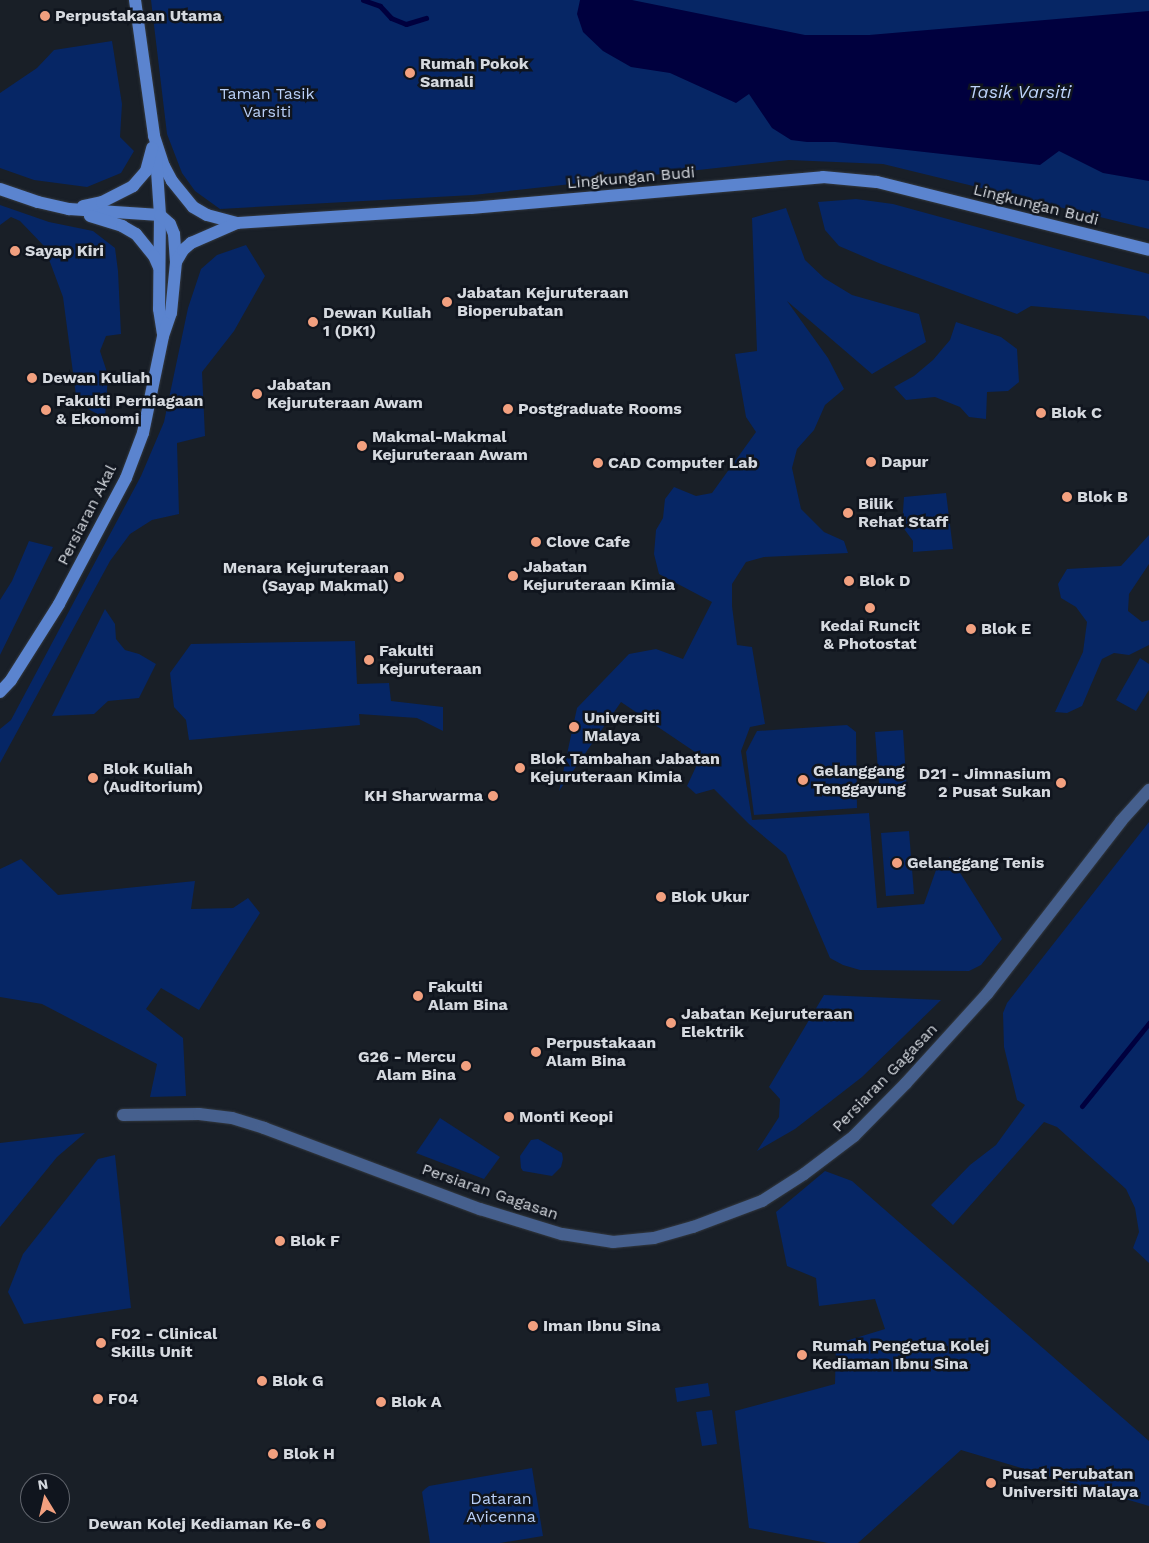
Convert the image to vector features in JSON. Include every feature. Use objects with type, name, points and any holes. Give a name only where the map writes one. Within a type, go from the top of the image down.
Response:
[{"type":"street","name":"Lingkungan Budi","points":[[135,0],[154,136],[160,215]]},
{"type":"street","name":"Lingkungan Budi","points":[[154,136],[164,166],[172,181],[193,206],[207,215],[237,223],[471,208],[823,177],[877,182],[1149,250]]},
{"type":"street","points":[[69,209],[102,202],[134,186],[146,171],[154,136]]},
{"type":"street","points":[[0,189],[122,226],[136,234],[154,256],[161,272]]},
{"type":"street","points":[[69,209],[160,215]]},
{"type":"street","name":"Persiaran Akal","points":[[0,692],[11,680],[59,604],[126,478],[143,434],[163,336],[171,313],[176,262],[174,234],[170,224],[160,215]]},
{"type":"street","name":"Persiaran Akal","points":[[160,215],[161,272],[159,309],[163,336]]},
{"type":"street","points":[[176,262],[183,250],[191,243],[237,223]]},
{"type":"street","name":"Persiaran Gagasan","points":[[123,1114],[199,1114],[232,1118],[264,1128],[480,1209],[562,1234],[613,1242],[654,1238],[694,1228],[762,1201],[804,1174],[854,1136],[906,1083],[987,994],[1121,821],[1149,790]]},
{"type":"green space","name":"Taman Tasik Varsiti","points":[[151,0],[1149,0],[1149,229],[883,164],[789,160],[473,195],[220,209],[195,191],[182,173],[167,134]]},
{"type":"green space","points":[[112,41],[122,104],[120,137],[134,151],[121,173],[87,187],[34,180],[0,168],[0,93],[37,68],[54,50]]},
{"type":"green space","points":[[856,199],[893,204],[1149,274],[1149,320],[1145,316],[1031,306],[1017,314],[881,264],[839,246],[825,230],[818,202]]},
{"type":"green space","points":[[0,205],[49,222],[93,231],[115,248],[121,334],[106,336],[100,351],[108,375],[105,418],[77,403],[63,297],[44,246],[20,221],[11,217],[0,225]]},
{"type":"green space","points":[[786,208],[805,260],[824,278],[852,295],[919,314],[926,342],[872,374],[787,301],[828,358],[844,389],[825,405],[814,430],[797,449],[792,468],[801,509],[824,532],[844,541],[848,553],[764,557],[746,562],[732,584],[732,606],[737,645],[752,647],[765,724],[750,727],[741,751],[752,820],[869,813],[877,908],[924,904],[936,870],[950,857],[1002,939],[981,965],[969,971],[860,970],[843,965],[830,958],[786,855],[749,824],[714,789],[696,794],[687,786],[701,756],[621,702],[559,791],[577,708],[629,654],[656,649],[683,659],[712,602],[659,574],[654,554],[656,530],[663,518],[665,499],[674,487],[696,496],[712,493],[756,432],[746,417],[735,354],[757,351],[752,218]]},
{"type":"green space","points":[[246,245],[265,276],[234,331],[202,372],[205,436],[177,443],[179,514],[152,520],[130,534],[110,561],[0,763],[0,729],[11,720],[141,476],[164,422],[188,308],[201,269],[217,255]]},
{"type":"green space","points":[[956,322],[1001,337],[1017,349],[1019,382],[1008,391],[987,392],[986,419],[969,417],[960,407],[935,397],[906,400],[894,387],[914,376],[933,360],[950,340]]},
{"type":"green space","points":[[946,493],[953,549],[913,552],[913,541],[902,526],[904,497]]},
{"type":"green space","points":[[1149,535],[1149,564],[1129,594],[1128,611],[1142,622],[1149,620],[1149,645],[1129,655],[1114,653],[1102,659],[1082,706],[1067,713],[1055,712],[1083,652],[1087,622],[1076,607],[1061,598],[1058,584],[1067,569],[1121,566]]},
{"type":"green space","points":[[29,541],[53,547],[0,655],[0,600],[12,581]]},
{"type":"green space","points":[[105,609],[115,624],[116,639],[125,650],[139,654],[156,664],[139,698],[108,701],[94,714],[52,716]]},
{"type":"green space","points":[[355,641],[357,684],[389,683],[391,701],[443,707],[443,731],[417,718],[359,714],[360,725],[189,740],[186,720],[174,707],[170,673],[191,644]]},
{"type":"green space","points":[[1140,658],[1149,664],[1149,690],[1136,711],[1116,700]]},
{"type":"green space","name":"Gelanggang Tenggayung","points":[[847,725],[856,732],[857,808],[754,815],[746,752],[757,731]]},
{"type":"green space","points":[[903,730],[907,793],[880,795],[875,732]]},
{"type":"green space","points":[[1149,822],[1149,1263],[1133,1248],[1139,1232],[1135,1208],[1126,1189],[1057,1127],[1044,1122],[953,1225],[931,1205],[970,1165],[996,1145],[1025,1105],[1017,1100],[1004,1047],[1003,1013],[1007,1003]]},
{"type":"green space","name":"Gelanggang Tenis","points":[[909,831],[914,894],[886,896],[881,833]]},
{"type":"green space","points":[[21,859],[58,895],[195,881],[191,909],[233,908],[248,898],[260,913],[199,1010],[161,988],[146,1009],[183,1038],[186,1096],[150,1097],[157,1064],[42,1004],[0,997],[0,869]]},
{"type":"green space","points":[[824,995],[941,1000],[862,1077],[795,1129],[757,1151],[779,1117],[780,1099],[769,1087]]},
{"type":"green space","points":[[440,1118],[500,1157],[484,1179],[416,1153]]},
{"type":"green space","points":[[85,1133],[57,1157],[0,1227],[0,1143]]},
{"type":"green space","points":[[538,1139],[562,1153],[561,1167],[552,1176],[523,1171],[521,1168],[520,1156],[531,1140]]},
{"type":"green space","points":[[115,1155],[131,1308],[24,1324],[8,1292],[23,1254],[98,1159]]},
{"type":"green space","points":[[825,1171],[852,1181],[1149,1441],[1149,1506],[961,1450],[858,1543],[828,1543],[749,1528],[735,1411],[835,1384],[836,1344],[885,1329],[875,1299],[819,1306],[816,1278],[787,1266],[776,1212]]},
{"type":"green space","points":[[708,1383],[710,1396],[677,1402],[675,1388]]},
{"type":"green space","points":[[712,1410],[717,1444],[702,1446],[696,1412]]},
{"type":"green space","name":"Dataran Avicenna","points":[[532,1468],[543,1536],[500,1543],[430,1543],[422,1492],[429,1486]]},
{"type":"water","name":"Tasik Varsiti","points":[[580,0],[632,0],[805,35],[869,35],[1149,11],[1149,181],[1103,173],[1059,151],[1040,165],[835,142],[791,140],[772,128],[749,94],[736,103],[670,73],[631,67],[603,51],[583,32],[577,14]]},
{"type":"waterway","points":[[363,0],[380,6],[391,18],[406,24],[426,18]]},
{"type":"waterway","points":[[1082,1106],[1149,1023]]},
{"type":"place","name":"Perpustakaan Utama","points":[[45,16]]},
{"type":"place","name":"Rumah Pokok Samali","points":[[410,73]]},
{"type":"place","name":"Sayap Kiri","points":[[15,251]]},
{"type":"place","name":"Jabatan Kejuruteraan Bioperubatan","points":[[447,302]]},
{"type":"place","name":"Dewan Kuliah 1 (DK1)","points":[[313,322]]},
{"type":"place","name":"Dewan Kuliah","points":[[32,378]]},
{"type":"place","name":"Jabatan Kejuruteraan Awam","points":[[257,394]]},
{"type":"place","name":"Postgraduate Rooms","points":[[508,409]]},
{"type":"place","name":"Fakulti Perniagaan & Ekonomi","points":[[46,410]]},
{"type":"place","name":"Blok C","points":[[1041,413]]},
{"type":"place","name":"Makmal-Makmal Kejuruteraan Awam","points":[[362,446]]},
{"type":"place","name":"Dapur","points":[[871,462]]},
{"type":"place","name":"CAD Computer Lab","points":[[598,463]]},
{"type":"place","name":"Blok B","points":[[1067,497]]},
{"type":"place","name":"Bilik Rehat Staff","points":[[848,513]]},
{"type":"place","name":"Clove Cafe","points":[[536,542]]},
{"type":"place","name":"Jabatan Kejuruteraan Kimia","points":[[513,576]]},
{"type":"place","name":"Menara Kejuruteraan (Sayap Makmal)","points":[[399,577]]},
{"type":"place","name":"Blok D","points":[[849,581]]},
{"type":"place","name":"Kedai Runcit & Photostat","points":[[870,608]]},
{"type":"place","name":"Blok E","points":[[971,629]]},
{"type":"place","name":"Fakulti Kejuruteraan","points":[[369,660]]},
{"type":"place","name":"Universiti Malaya","points":[[574,727]]},
{"type":"place","name":"Blok Tambahan Jabatan Kejuruteraan Kimia","points":[[520,768]]},
{"type":"place","name":"Blok Kuliah (Auditorium)","points":[[93,778]]},
{"type":"place","name":"Gelanggang Tenggayung","points":[[803,780]]},
{"type":"place","name":"D21 - Jimnasium 2 Pusat Sukan","points":[[1061,783]]},
{"type":"place","name":"KH Sharwarma","points":[[493,796]]},
{"type":"place","name":"Gelanggang Tenis","points":[[897,863]]},
{"type":"place","name":"Blok Ukur","points":[[661,897]]},
{"type":"place","name":"Fakulti Alam Bina","points":[[418,996]]},
{"type":"place","name":"Jabatan Kejuruteraan Elektrik","points":[[671,1023]]},
{"type":"place","name":"Perpustakaan Alam Bina","points":[[536,1052]]},
{"type":"place","name":"G26 - Mercu Alam Bina","points":[[466,1066]]},
{"type":"place","name":"Monti Keopi","points":[[509,1117]]},
{"type":"place","name":"Blok F","points":[[280,1241]]},
{"type":"place","name":"Iman Ibnu Sina","points":[[533,1326]]},
{"type":"place","name":"F02 - Clinical Skills Unit","points":[[101,1343]]},
{"type":"place","name":"Rumah Pengetua Kolej Kediaman Ibnu Sina","points":[[802,1355]]},
{"type":"place","name":"Blok G","points":[[262,1381]]},
{"type":"place","name":"F04","points":[[98,1399]]},
{"type":"place","name":"Blok A","points":[[381,1402]]},
{"type":"place","name":"Blok H","points":[[273,1454]]},
{"type":"place","name":"Pusat Perubatan Universiti Malaya","points":[[991,1483]]},
{"type":"place","name":"Dewan Kolej Kediaman Ke-6","points":[[321,1524]]}]
